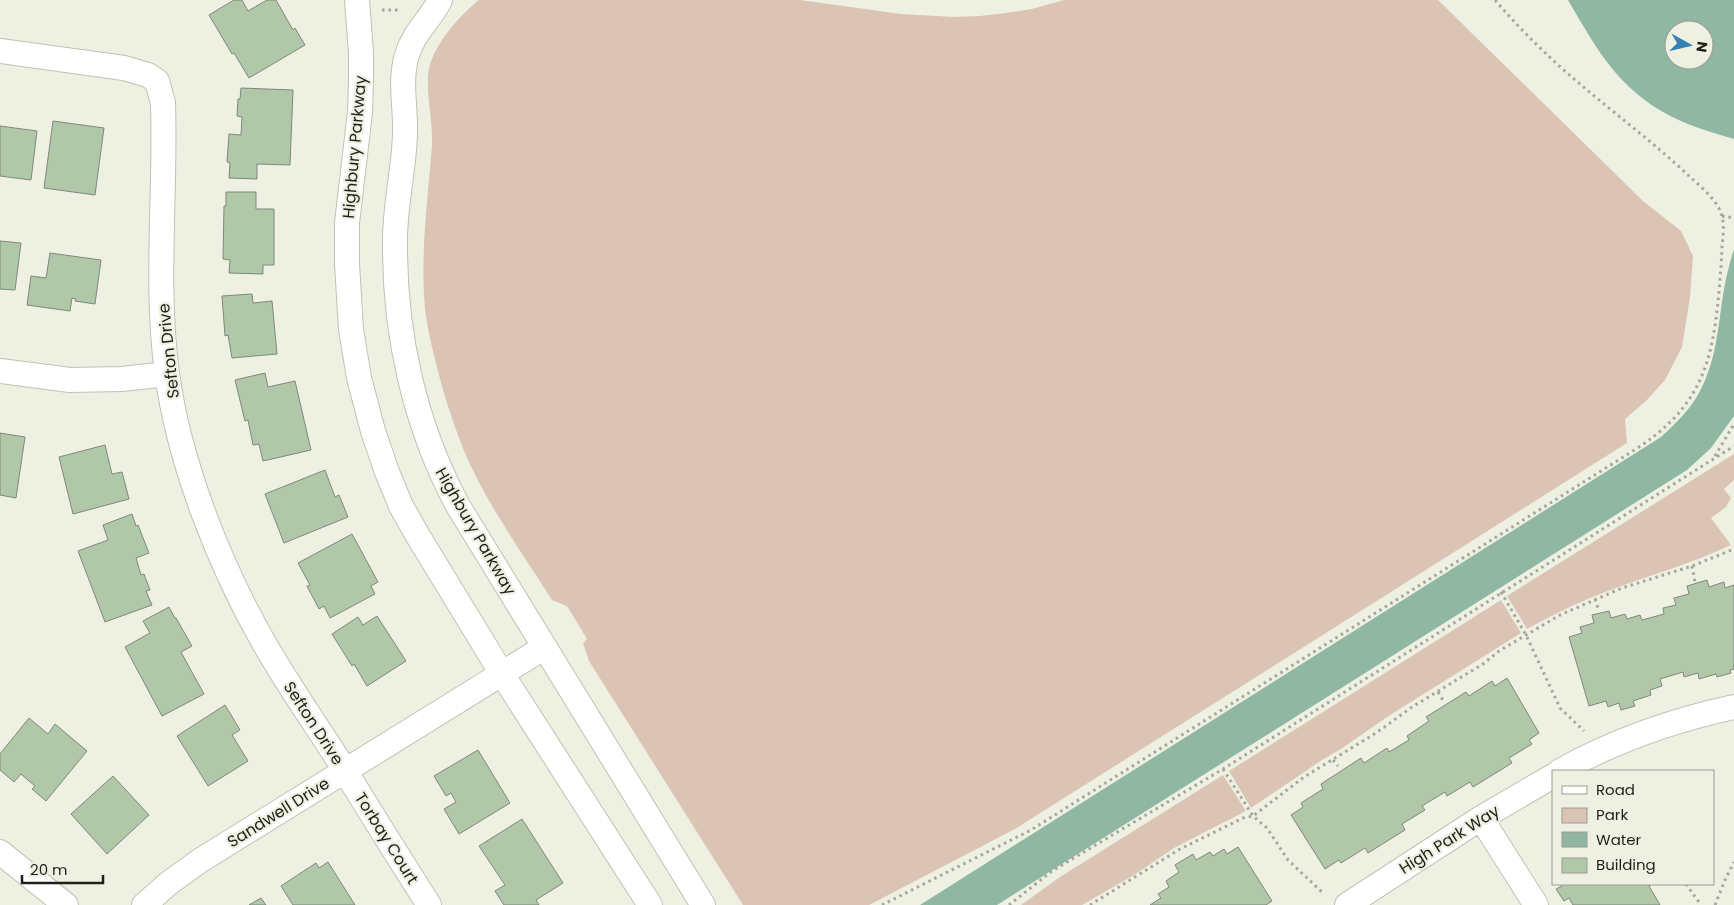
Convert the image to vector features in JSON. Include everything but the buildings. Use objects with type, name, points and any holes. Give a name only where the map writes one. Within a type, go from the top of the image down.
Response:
[{"type":"street","name":"Highbury Parkway","points":[[357,0],[361,53],[360,112],[347,223],[347,264],[351,329],[359,378],[373,431],[387,472],[402,506],[502,674],[650,905]]},
{"type":"street","name":"Highbury Parkway","points":[[440,0],[413,40],[404,66],[403,101],[405,134],[395,239],[402,343],[412,392],[441,474],[458,506],[703,905]]},
{"type":"street","name":"Sefton Drive","points":[[0,51],[124,68],[148,75],[157,81],[164,110],[160,251],[163,330],[167,374],[184,452],[195,488],[226,568],[264,644],[345,771]]},
{"type":"street","points":[[0,371],[70,380],[167,374]]},
{"type":"street","name":"Sandwell Drive","points":[[144,905],[201,860],[545,647]]},
{"type":"street","points":[[1562,770],[1598,752],[1646,732],[1734,707]]},
{"type":"street","name":"Torbay Court","points":[[345,771],[429,905]]},
{"type":"street","name":"High Park Way","points":[[1347,905],[1481,818],[1552,777]]},
{"type":"street","points":[[1481,818],[1536,905]]},
{"type":"street","points":[[0,852],[66,905]]},
{"type":"path","points":[[882,905],[1031,830],[1653,438],[1682,409],[1698,385],[1713,343],[1720,285],[1722,216],[1714,202],[1696,183],[1646,138],[1547,55],[1514,22],[1496,0]]},
{"type":"path","points":[[380,10],[396,10],[404,15]]},
{"type":"path","points":[[1722,216],[1734,218]]},
{"type":"path","points":[[1715,457],[1734,424]]},
{"type":"path","points":[[1009,905],[1052,871],[1223,768],[1734,446]]},
{"type":"path","points":[[1090,905],[1180,849],[1243,818],[1253,816],[1304,777],[1376,734],[1412,707],[1560,615],[1622,588],[1692,566],[1734,549]]},
{"type":"path","points":[[1692,566],[1695,582]]},
{"type":"path","points":[[1501,592],[1526,635],[1560,708],[1568,718],[1587,733]]},
{"type":"path","points":[[1595,599],[1599,611]]},
{"type":"path","points":[[1438,692],[1444,702]]},
{"type":"path","points":[[1333,760],[1338,766]]},
{"type":"path","points":[[1223,768],[1253,816],[1267,828],[1288,860],[1324,894]]},
{"type":"path","points":[[1716,905],[1734,862]]},
{"type":"path","points":[[1687,885],[1701,905]]},
{"type":"green space","points":[[479,0],[800,0],[901,14],[954,17],[980,16],[1032,9],[1064,0],[1438,0],[1643,201],[1681,231],[1693,256],[1690,297],[1682,347],[1665,380],[1646,401],[1625,419],[1627,443],[1015,829],[869,905],[743,905],[589,661],[583,643],[587,639],[567,606],[552,600],[508,532],[468,460],[443,391],[428,330],[423,267],[432,145],[428,77],[433,56],[446,34],[462,15]]},
{"type":"green space","points":[[1734,454],[1734,480],[1724,489],[1731,498],[1726,507],[1711,518],[1731,545],[1701,558],[1587,599],[1527,629],[1507,596]]},
{"type":"green space","points":[[1501,600],[1521,633],[1387,717],[1251,808],[1229,771]]},
{"type":"green space","points":[[1223,775],[1246,811],[1174,848],[1134,875],[1082,905],[1021,905],[1060,877]]},
{"type":"water","points":[[1568,0],[1734,0],[1734,139],[1683,122],[1644,99],[1615,72],[1591,38]]},
{"type":"water","points":[[1734,249],[1734,416],[1711,448],[1687,470],[997,905],[920,905],[1661,437],[1688,410],[1706,377],[1711,364],[1726,279]]}]
